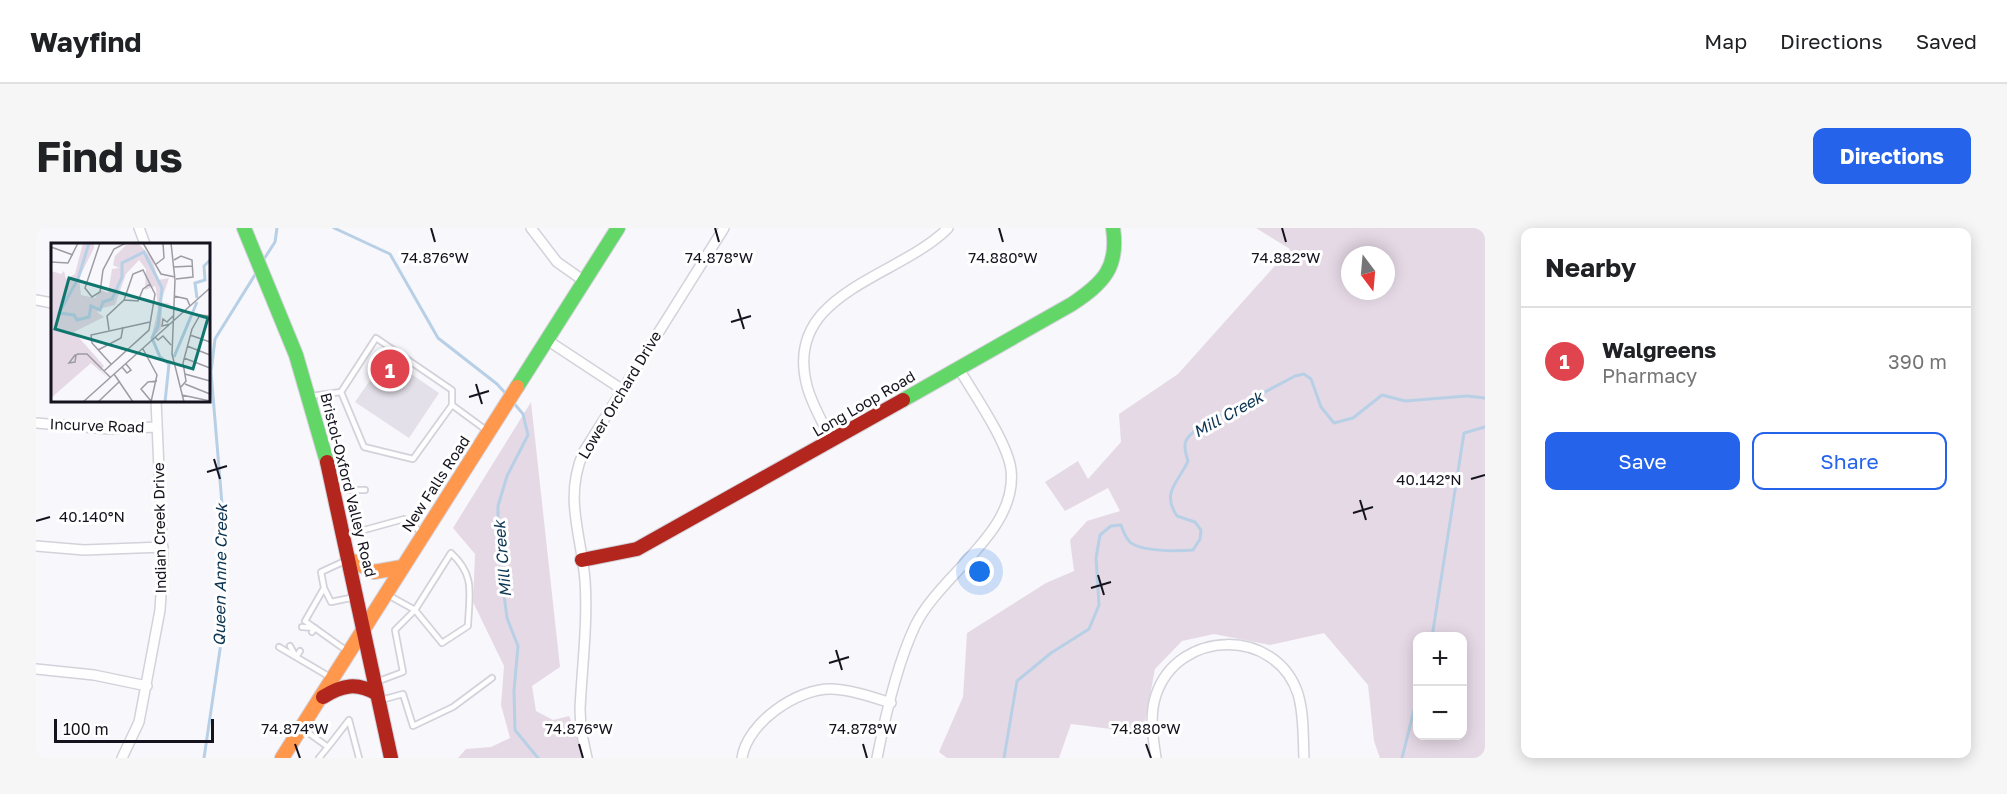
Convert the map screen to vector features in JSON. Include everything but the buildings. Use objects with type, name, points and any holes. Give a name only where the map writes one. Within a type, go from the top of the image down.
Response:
[{"type":"main road","name":"Bristol-Oxford Valley Road","points":[[244,228],[310,396],[345,535],[391,758]]},
{"type":"main road","name":"New Falls Road","points":[[282,758],[618,228]]},
{"type":"main road","name":"Long Loop Road","points":[[582,560],[638,549],[1072,304],[1101,284],[1111,268],[1115,252],[1113,228]]},
{"type":"main road","points":[[349,559],[364,571],[376,574],[402,567]]},
{"type":"main road","points":[[319,699],[340,686],[348,684],[366,687],[376,693]]},
{"type":"street","points":[[139,228],[145,243]]},
{"type":"street","points":[[531,228],[557,262],[584,281]]},
{"type":"street","name":"Lower Orchard Drive","points":[[587,758],[581,730],[580,710],[585,599],[582,560],[573,506],[574,473],[583,453],[724,228]]},
{"type":"street","points":[[832,441],[811,398],[804,369],[806,348],[815,321],[839,296],[921,250],[948,228]]},
{"type":"street","points":[[36,300],[51,303]]},
{"type":"street","points":[[547,340],[622,390]]},
{"type":"street","points":[[877,758],[910,640],[926,607],[996,525],[1010,496],[1011,469],[1006,454],[959,369]]},
{"type":"street","name":"Indian Creek Drive","points":[[122,758],[133,739],[147,686],[160,610],[163,547],[156,402]]},
{"type":"street","name":"Incurve Road","points":[[36,423],[110,429],[157,427]]},
{"type":"street","points":[[36,546],[84,550],[163,547]]},
{"type":"street","points":[[1156,758],[1152,713],[1156,696],[1167,672],[1194,650],[1228,644],[1263,652],[1283,668],[1299,700],[1304,758]]},
{"type":"street","points":[[36,669],[94,675],[147,686]]},
{"type":"street","points":[[742,758],[748,738],[755,727],[765,718],[808,693],[820,690],[841,690],[891,703]]},
{"type":"lane","points":[[375,338],[452,390],[452,405],[413,459],[364,447],[341,392],[375,338]]},
{"type":"lane","points":[[310,396],[341,392]]},
{"type":"lane","points":[[452,405],[489,432]]},
{"type":"lane","points":[[333,490],[365,490]]},
{"type":"lane","points":[[345,535],[404,519],[423,534]]},
{"type":"lane","points":[[376,693],[403,672],[395,630],[415,610],[451,553],[465,565],[469,581],[468,626],[442,644],[415,610],[386,593]]},
{"type":"lane","points":[[349,559],[321,572],[324,588],[331,602],[358,597]]},
{"type":"lane","points":[[320,637],[305,621],[324,588]]},
{"type":"lane","points":[[302,627],[314,630],[350,652]]},
{"type":"lane","points":[[290,646],[296,657]]},
{"type":"lane","points":[[279,647],[333,678]]},
{"type":"lane","points":[[296,657],[300,651]]},
{"type":"lane","points":[[296,657],[307,657]]},
{"type":"lane","points":[[376,693],[403,694],[413,726],[453,707],[492,678]]},
{"type":"lane","points":[[319,758],[349,720],[359,758]]},
{"type":"lane","points":[[301,727],[328,747]]},
{"type":"shaded area","points":[[1256,228],[1485,228],[1485,758],[1380,758],[1374,741],[1368,685],[1324,633],[1270,645],[1214,634],[1182,641],[1155,669],[1143,733],[1071,724],[1059,758],[947,758],[939,752],[963,697],[967,633],[1046,583],[1074,571],[1070,540],[1087,521],[1120,511],[1108,488],[1065,511],[1045,482],[1078,461],[1088,479],[1121,442],[1119,414],[1178,374],[1290,249]]},
{"type":"shaded area","points":[[531,402],[560,667],[532,686],[536,711],[553,720],[569,716],[588,758],[458,758],[466,749],[491,747],[510,738],[501,705],[504,666],[473,602],[475,554],[453,528]]},
{"type":"waterway","name":"Queen Anne Creek","points":[[264,259],[275,242],[277,228]]},
{"type":"waterway","name":"Mill Creek","points":[[334,228],[390,254],[438,338],[497,384],[508,396]]},
{"type":"waterway","name":"Queen Anne Creek","points":[[204,758],[222,636],[224,528],[211,372],[215,339],[258,270]]},
{"type":"waterway","name":"Mill Creek","points":[[1004,758],[1017,681],[1051,653],[1089,629],[1099,605],[1096,558],[1100,535],[1111,526],[1121,525],[1127,538],[1135,545],[1169,551],[1193,550],[1200,539],[1201,530],[1195,522],[1177,516],[1172,508],[1171,500],[1173,488],[1188,461],[1185,450],[1186,442],[1199,427],[1295,376],[1304,374],[1311,379],[1321,407],[1334,423],[1353,418],[1382,395],[1405,401],[1467,396],[1485,398]]},
{"type":"waterway","name":"Mill Creek","points":[[512,401],[523,414],[528,435],[507,476],[498,506],[498,548],[507,618],[518,646],[514,691],[515,730],[538,758]]},
{"type":"waterway","name":"Mill Creek","points":[[1433,632],[1464,433],[1485,427]]},
{"type":"waterway","name":"Mill Creek","points":[[1402,758],[1413,714]]},
{"type":"traffic: fast","points":[[244,228],[296,355],[327,462]]},
{"type":"traffic: fast","points":[[517,387],[618,228]]},
{"type":"traffic: fast","points":[[903,400],[1072,304],[1092,289],[1111,264],[1113,228]]},
{"type":"traffic: slow","points":[[282,758],[517,387]]},
{"type":"traffic: slow","points":[[349,559],[374,572],[402,567]]},
{"type":"traffic: jam","points":[[582,560],[637,549],[903,400]]},
{"type":"traffic: jam","points":[[327,462],[391,758]]},
{"type":"traffic: jam","points":[[323,697],[350,686],[370,690],[377,694]]},
{"type":"place","name":"Walgreens","points":[[390,369]]}]
